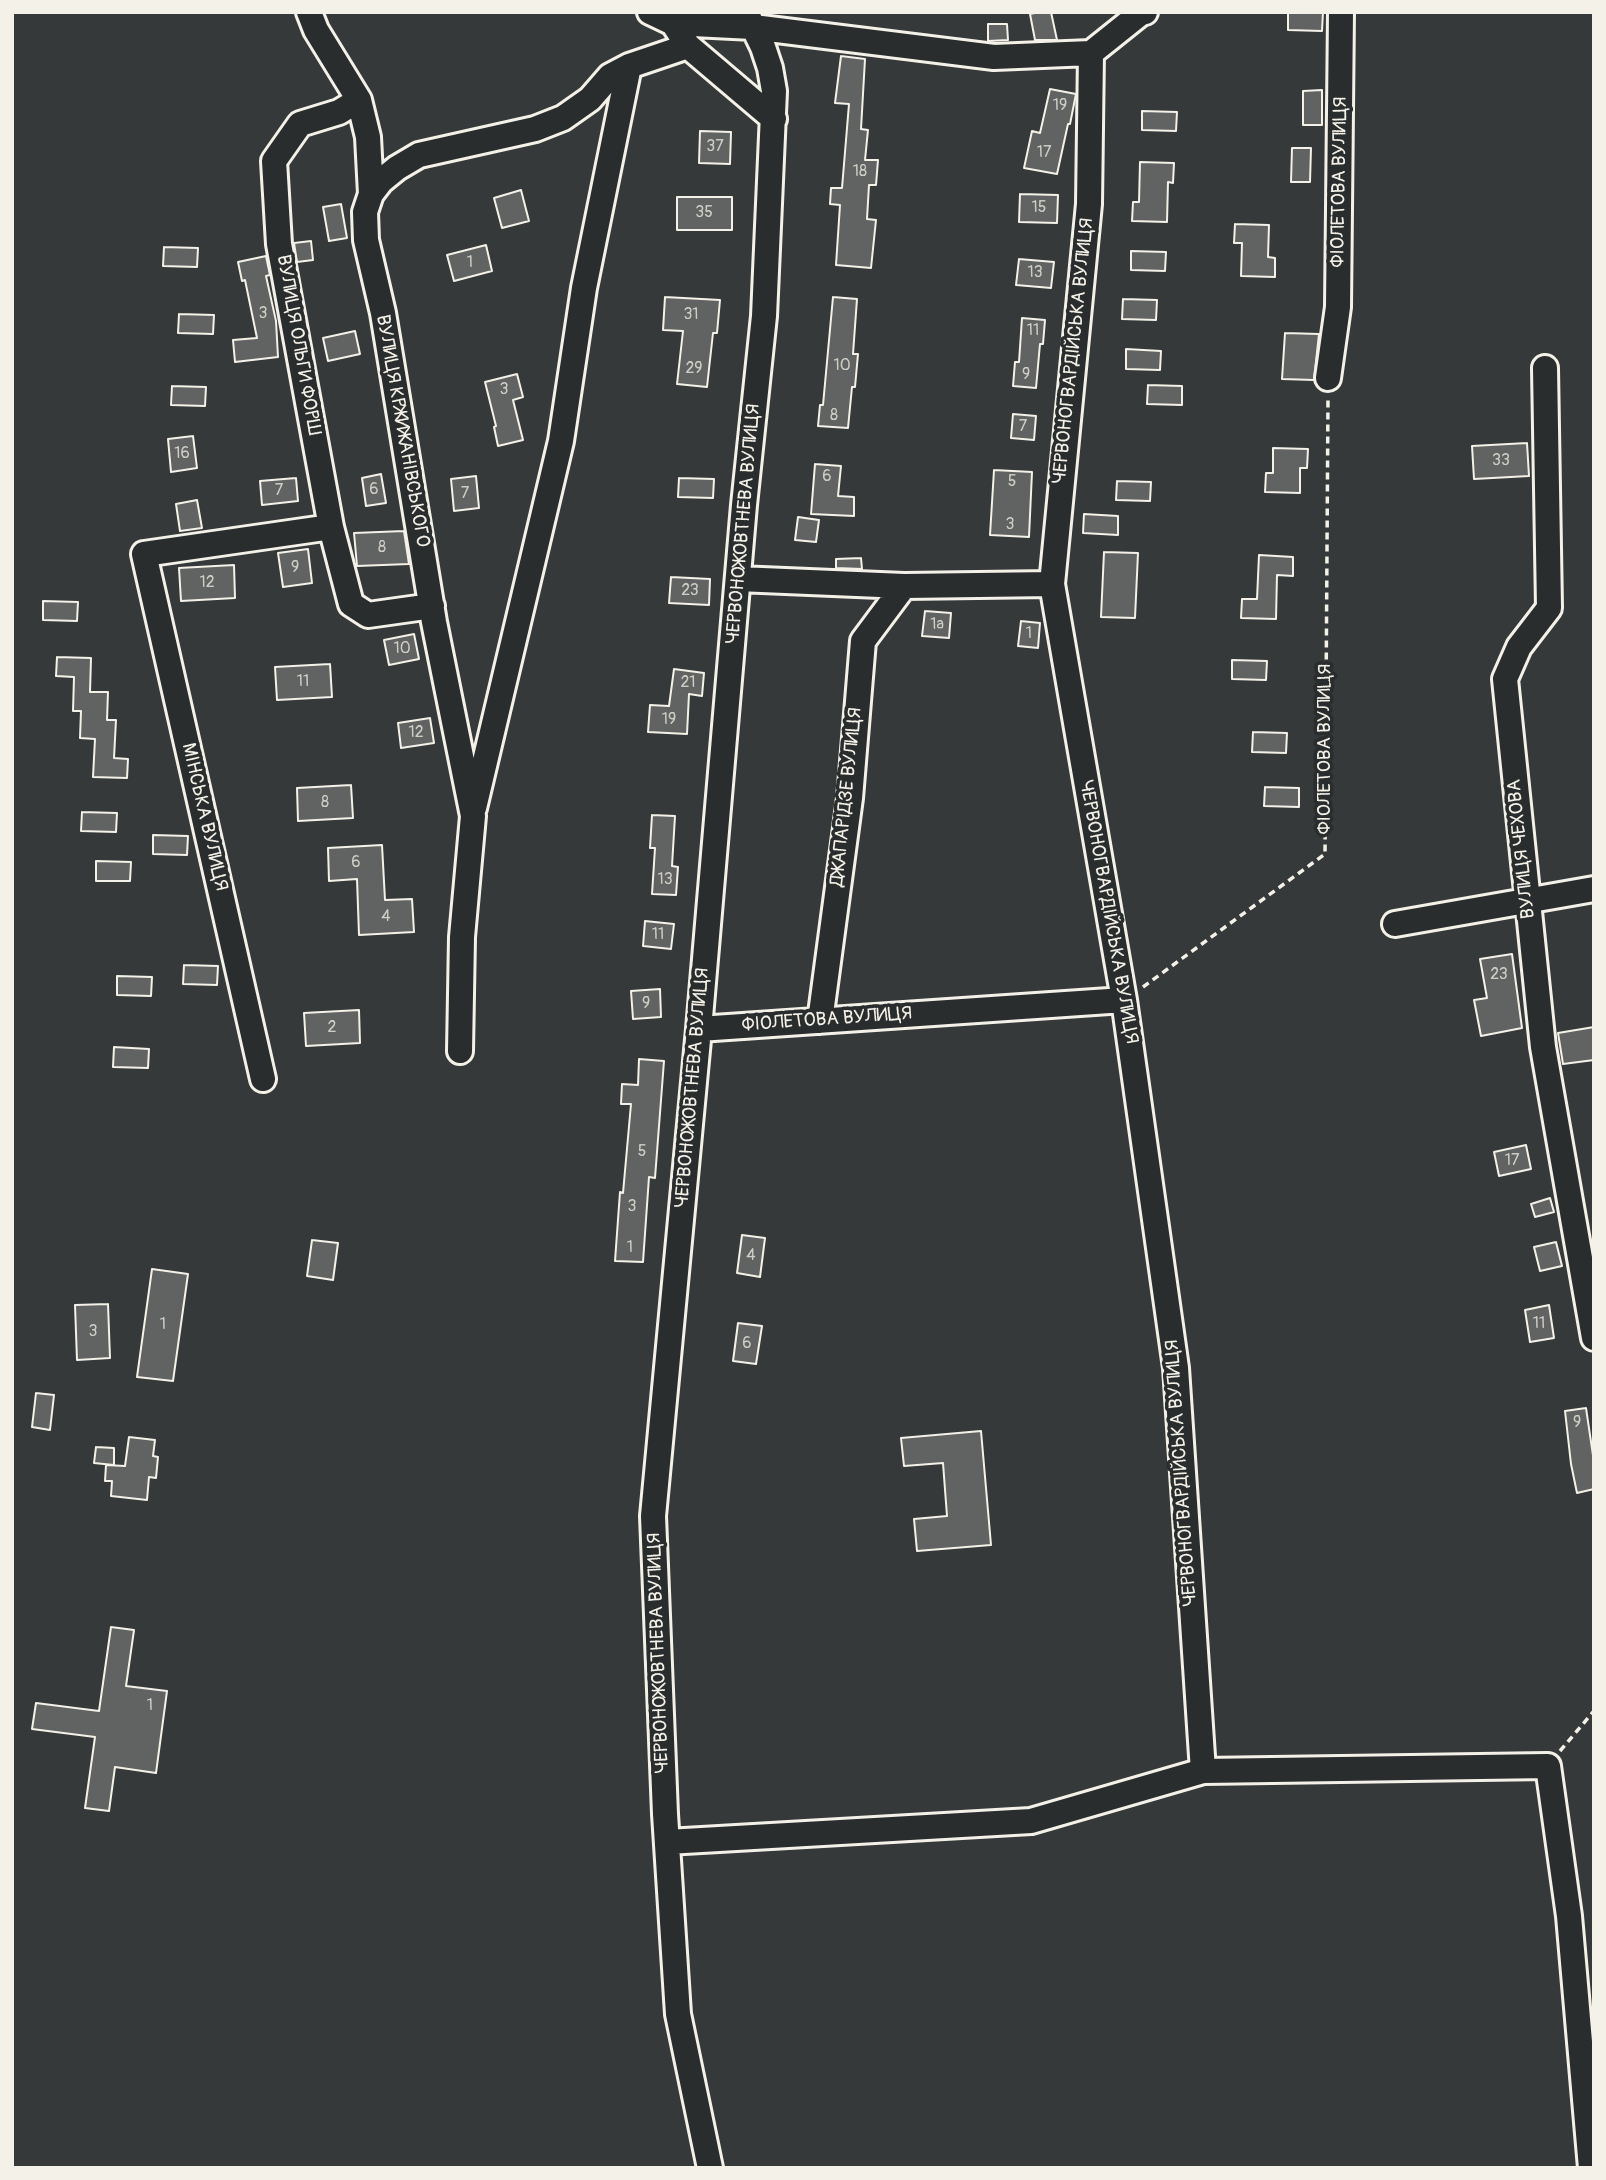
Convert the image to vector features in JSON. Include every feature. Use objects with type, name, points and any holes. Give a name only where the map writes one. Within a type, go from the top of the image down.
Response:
[{"type":"street","name":"ВУЛИЦЯ КРЖИЖАНІВСЬКОГО","points":[[309,12],[316,30],[359,100],[368,137],[371,194],[365,212],[366,240],[383,313],[432,606],[472,816],[463,937],[460,1051]]},
{"type":"street","points":[[650,12],[673,23],[750,20],[994,57],[1091,53],[1145,12]]},
{"type":"street","name":"ФІОЛЕТОВА ВУЛИЦЯ","points":[[1328,378],[1338,307],[1341,12]]},
{"type":"street","name":"ЧЕРВОНОЖОВТНЕВА ВУЛИЦЯ","points":[[710,2168],[678,2014],[667,1842],[653,1516],[764,316],[774,91],[770,68],[750,20]]},
{"type":"street","points":[[673,23],[688,46],[774,119]]},
{"type":"street","points":[[371,194],[380,181],[419,155],[535,129],[563,118],[590,99],[610,76],[629,66],[688,46]]},
{"type":"street","name":"ЧЕРВОНОГВАРДІЙСЬКА ВУЛИЦЯ","points":[[1091,53],[1089,204],[1052,584],[1124,1000],[1176,1368],[1203,1771]]},
{"type":"street","points":[[472,816],[561,442],[584,288],[629,66]]},
{"type":"street","name":"ВУЛИЦЯ ОЛЬГИ ФОРШ","points":[[359,100],[339,112],[299,124],[274,161],[279,244],[331,527],[351,604],[368,615],[432,606]]},
{"type":"street","name":"ВУЛИЦЯ ЧЕХОВА","points":[[1545,368],[1549,608],[1519,647],[1504,679],[1543,1047],[1594,1338]]},
{"type":"street","name":"МІНСЬКА ВУЛИЦЯ","points":[[263,1079],[145,554],[331,527]]},
{"type":"street","points":[[738,579],[904,586],[1052,584]]},
{"type":"street","name":"ДЖАПАРІДЗЕ ВУЛИЦЯ","points":[[820,1021],[849,798],[863,641],[904,586]]},
{"type":"street","points":[[1395,924],[1594,889]]},
{"type":"street","name":"ФІОЛЕТОВА ВУЛИЦЯ","points":[[699,1029],[1124,1000]]},
{"type":"street","points":[[667,1842],[1031,1821],[1203,1771],[1548,1766],[1569,1916],[1591,2168]]},
{"type":"path","name":"ФІОЛЕТОВА ВУЛИЦЯ","points":[[1124,1000],[1325,854],[1328,378]]},
{"type":"path","points":[[1548,1766],[1594,1711]]},
{"type":"building","points":[[1051,12],[1057,40],[1035,40],[1030,14]]},
{"type":"building","points":[[1288,12],[1323,12],[1322,31],[1288,30]]},
{"type":"building","points":[[988,24],[1007,24],[1008,40],[988,41]]},
{"type":"building","points":[[841,56],[865,59],[861,129],[868,130],[865,160],[878,160],[876,185],[869,185],[867,219],[876,220],[871,268],[836,265],[840,205],[830,204],[831,188],[842,188],[849,104],[835,103]]},
{"type":"building","points":[[1050,89],[1076,94],[1057,174],[1024,168],[1032,131],[1040,133]]},
{"type":"building","points":[[1322,90],[1322,125],[1303,125],[1303,91]]},
{"type":"building","points":[[1142,111],[1177,112],[1176,131],[1142,130]]},
{"type":"building","points":[[700,131],[731,132],[730,164],[699,163]]},
{"type":"building","points":[[1292,148],[1311,148],[1310,182],[1291,182]]},
{"type":"building","points":[[1140,162],[1174,163],[1173,183],[1168,182],[1167,222],[1132,221],[1133,202],[1139,202]]},
{"type":"building","points":[[521,190],[529,221],[502,228],[494,198]]},
{"type":"building","points":[[1020,194],[1058,195],[1057,223],[1019,222]]},
{"type":"building","points":[[677,197],[732,197],[732,230],[677,230]]},
{"type":"building","points":[[341,204],[347,238],[329,241],[323,207]]},
{"type":"building","points":[[1235,224],[1269,225],[1268,257],[1275,258],[1275,277],[1241,276],[1242,243],[1234,243]]},
{"type":"building","points":[[311,241],[313,260],[297,262],[294,243]]},
{"type":"building","points":[[486,245],[492,271],[454,281],[447,255]]},
{"type":"building","points":[[164,247],[198,248],[197,267],[163,266]]},
{"type":"building","points":[[1131,251],[1166,252],[1165,271],[1131,270]]},
{"type":"building","points":[[266,256],[270,275],[266,276],[276,321],[278,357],[235,362],[233,340],[257,338],[245,280],[242,281],[238,262]]},
{"type":"building","points":[[1019,259],[1054,262],[1051,288],[1016,285]]},
{"type":"building","points":[[665,297],[720,300],[707,387],[677,384],[683,331],[663,330]]},
{"type":"building","points":[[833,297],[857,299],[853,354],[858,354],[848,428],[818,426],[820,405],[823,405]]},
{"type":"building","points":[[1123,299],[1157,300],[1156,320],[1122,319]]},
{"type":"building","points":[[179,314],[214,315],[213,334],[178,333]]},
{"type":"building","points":[[1022,318],[1045,320],[1036,388],[1013,386],[1015,362],[1019,362]]},
{"type":"building","points":[[355,331],[360,354],[328,361],[323,338]]},
{"type":"building","points":[[1285,333],[1319,334],[1314,380],[1282,379]]},
{"type":"building","points":[[1126,349],[1161,351],[1160,370],[1126,369]]},
{"type":"building","points":[[517,374],[523,397],[513,400],[523,440],[498,446],[485,382]]},
{"type":"building","points":[[1148,385],[1182,386],[1182,405],[1147,404]]},
{"type":"building","points":[[172,386],[206,387],[205,406],[171,405]]},
{"type":"building","points":[[1013,414],[1036,416],[1034,440],[1011,438]]},
{"type":"building","points":[[193,436],[197,468],[171,472],[168,439]]},
{"type":"building","points":[[1527,443],[1529,476],[1474,479],[1472,446]]},
{"type":"building","points":[[1273,448],[1308,449],[1307,468],[1300,468],[1300,493],[1265,492],[1266,473],[1273,473]]},
{"type":"building","points":[[815,464],[841,466],[838,496],[854,497],[854,516],[811,514]]},
{"type":"building","points":[[994,470],[1032,472],[1029,537],[990,535]]},
{"type":"building","points":[[381,474],[386,503],[366,506],[362,478]]},
{"type":"building","points":[[476,476],[479,508],[454,511],[451,479]]},
{"type":"building","points":[[296,478],[298,501],[262,505],[260,481]]},
{"type":"building","points":[[679,478],[714,479],[713,498],[678,497]]},
{"type":"building","points":[[1117,481],[1151,482],[1150,501],[1116,500]]},
{"type":"building","points":[[197,500],[202,528],[180,531],[176,504]]},
{"type":"building","points":[[1084,514],[1118,516],[1118,535],[1083,533]]},
{"type":"building","points":[[798,517],[819,520],[816,542],[795,540]]},
{"type":"building","points":[[404,531],[409,564],[357,566],[354,533]]},
{"type":"building","points":[[308,549],[312,583],[283,587],[278,553]]},
{"type":"building","points":[[1104,552],[1138,553],[1135,618],[1101,617]]},
{"type":"building","points":[[1259,555],[1293,557],[1293,576],[1277,575],[1276,619],[1241,618],[1242,599],[1257,599]]},
{"type":"building","points":[[861,558],[862,569],[836,568],[836,559]]},
{"type":"building","points":[[234,565],[235,598],[181,601],[179,568]]},
{"type":"building","points":[[671,577],[710,579],[709,605],[669,603]]},
{"type":"building","points":[[43,601],[78,602],[77,621],[43,620]]},
{"type":"building","points":[[925,611],[951,613],[949,638],[922,636]]},
{"type":"building","points":[[1021,621],[1040,623],[1038,648],[1018,646]]},
{"type":"building","points":[[414,634],[419,659],[389,665],[384,640]]},
{"type":"building","points":[[57,657],[91,658],[90,692],[108,692],[107,720],[116,720],[114,758],[128,759],[127,778],[93,777],[95,739],[80,738],[81,711],[73,711],[74,677],[56,676]]},
{"type":"building","points":[[1232,660],[1267,661],[1266,680],[1232,679]]},
{"type":"building","points":[[330,664],[332,697],[277,700],[275,667]]},
{"type":"building","points":[[674,669],[704,673],[702,696],[689,694],[687,734],[648,732],[650,705],[669,706]]},
{"type":"building","points":[[430,718],[434,743],[401,748],[398,723]]},
{"type":"building","points":[[1253,732],[1287,733],[1286,753],[1252,752]]},
{"type":"building","points":[[351,785],[353,818],[298,821],[297,788]]},
{"type":"building","points":[[1265,787],[1299,788],[1299,807],[1264,806]]},
{"type":"building","points":[[82,812],[117,813],[116,832],[81,831]]},
{"type":"building","points":[[652,815],[675,816],[672,866],[678,867],[676,895],[652,894],[655,848],[650,848]]},
{"type":"building","points":[[153,835],[188,836],[187,855],[153,854]]},
{"type":"building","points":[[382,845],[385,900],[412,899],[414,932],[359,935],[357,879],[329,881],[328,848]]},
{"type":"building","points":[[96,861],[131,862],[130,881],[96,881]]},
{"type":"building","points":[[645,921],[674,924],[671,949],[643,946]]},
{"type":"building","points":[[1512,954],[1522,1028],[1481,1036],[1474,1000],[1487,998],[1480,959]]},
{"type":"building","points":[[184,965],[218,966],[217,985],[183,984]]},
{"type":"building","points":[[117,976],[152,977],[151,996],[117,995]]},
{"type":"building","points":[[660,989],[661,1017],[633,1019],[631,991]]},
{"type":"building","points":[[359,1010],[360,1043],[306,1046],[304,1013]]},
{"type":"building","points":[[1594,1027],[1594,1060],[1563,1064],[1558,1033]]},
{"type":"building","points":[[114,1047],[149,1049],[148,1068],[113,1067]]},
{"type":"building","points":[[639,1059],[664,1061],[655,1178],[649,1177],[643,1262],[615,1261],[631,1104],[621,1104],[622,1084],[638,1085]]},
{"type":"building","points":[[1526,1145],[1531,1169],[1499,1176],[1494,1152]]},
{"type":"building","points":[[1550,1198],[1554,1212],[1535,1217],[1531,1204]]},
{"type":"building","points":[[742,1235],[765,1238],[760,1277],[737,1273]]},
{"type":"building","points":[[312,1240],[338,1243],[333,1280],[307,1276]]},
{"type":"building","points":[[1556,1242],[1562,1266],[1540,1271],[1534,1247]]},
{"type":"building","points":[[152,1269],[188,1274],[173,1381],[137,1377]]},
{"type":"building","points":[[108,1304],[110,1358],[77,1360],[75,1305]]},
{"type":"building","points":[[1549,1305],[1554,1338],[1530,1342],[1525,1310]]},
{"type":"building","points":[[738,1323],[762,1326],[756,1364],[733,1361]]},
{"type":"building","points":[[36,1393],[54,1395],[50,1430],[32,1427]]},
{"type":"building","points":[[1586,1408],[1594,1462],[1594,1489],[1577,1493],[1565,1411]]},
{"type":"building","points":[[981,1431],[991,1545],[917,1551],[914,1519],[947,1516],[943,1463],[904,1466],[901,1438]]},
{"type":"building","points":[[129,1437],[155,1440],[153,1456],[158,1457],[156,1478],[149,1477],[147,1500],[111,1496],[112,1481],[105,1481],[106,1465],[125,1466]]},
{"type":"building","points":[[96,1447],[114,1448],[114,1465],[94,1463]]},
{"type":"building","points":[[111,1627],[134,1630],[126,1686],[167,1691],[156,1773],[115,1767],[109,1811],[85,1808],[95,1737],[32,1729],[36,1703],[99,1711]]}]
